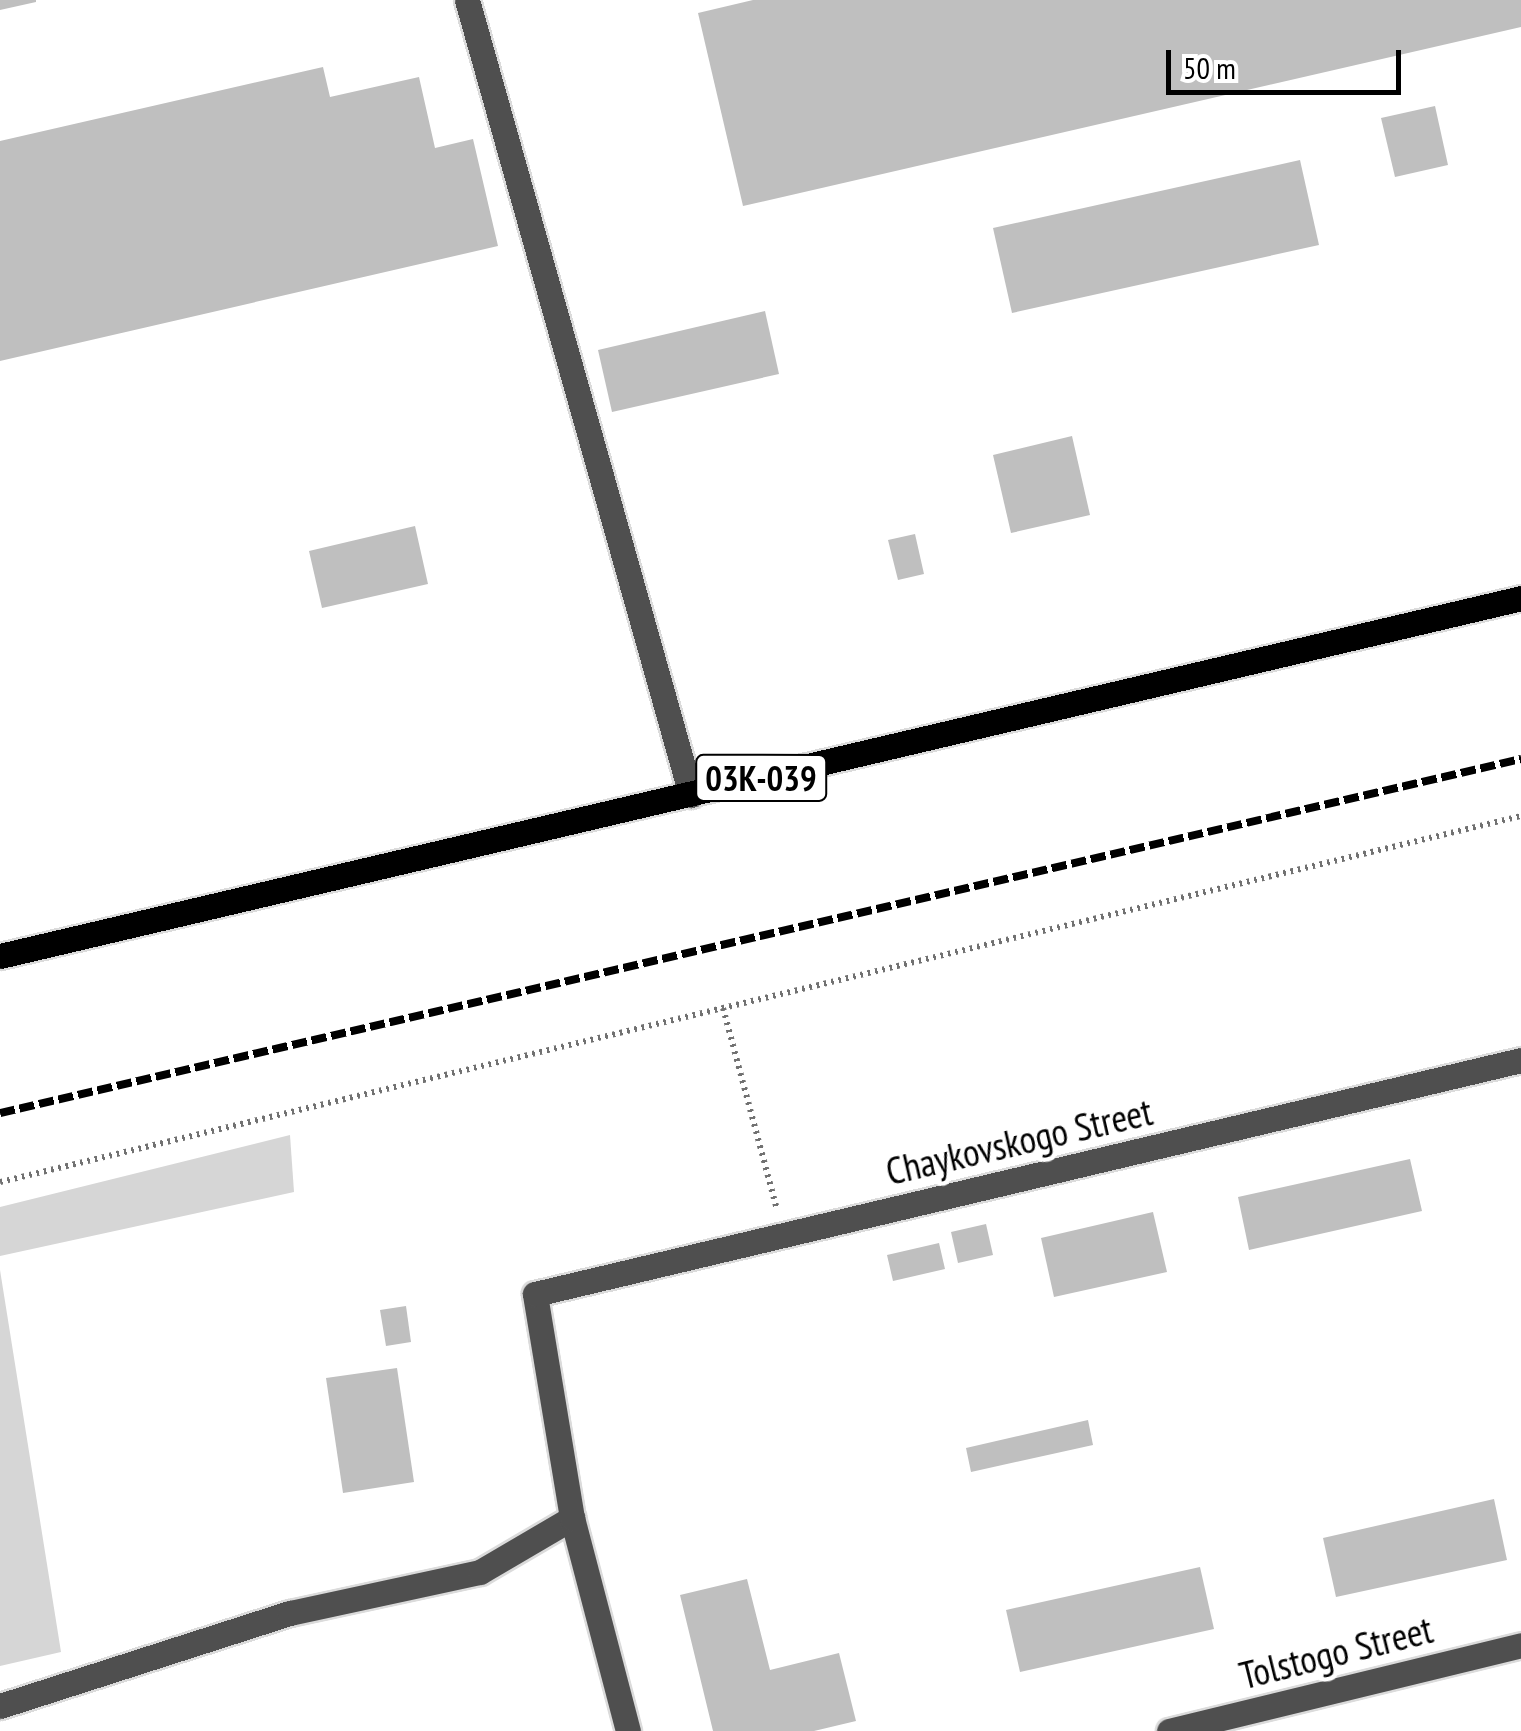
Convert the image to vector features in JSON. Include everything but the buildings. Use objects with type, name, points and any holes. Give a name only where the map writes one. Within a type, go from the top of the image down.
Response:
[{"type":"main road","name":"03К-039","points":[[0,956],[1521,598]]},
{"type":"street","points":[[467,0],[691,794]]},
{"type":"street","name":"Chaykovskogo Street","points":[[572,1518],[535,1294],[1521,1060]]},
{"type":"street","points":[[0,1706],[290,1614],[480,1572],[572,1518],[628,1731]]},
{"type":"street","name":"Tolstogo Street","points":[[1169,1731],[1521,1645]]},
{"type":"path","points":[[0,1182],[1521,816]]},
{"type":"path","points":[[723,1008],[784,1235]]},
{"type":"shaded area","points":[[290,1135],[294,1192],[0,1256],[0,1207]]},
{"type":"shaded area","points":[[0,1270],[61,1652],[0,1666]]},
{"type":"railway","points":[[0,1113],[1521,759]]}]
